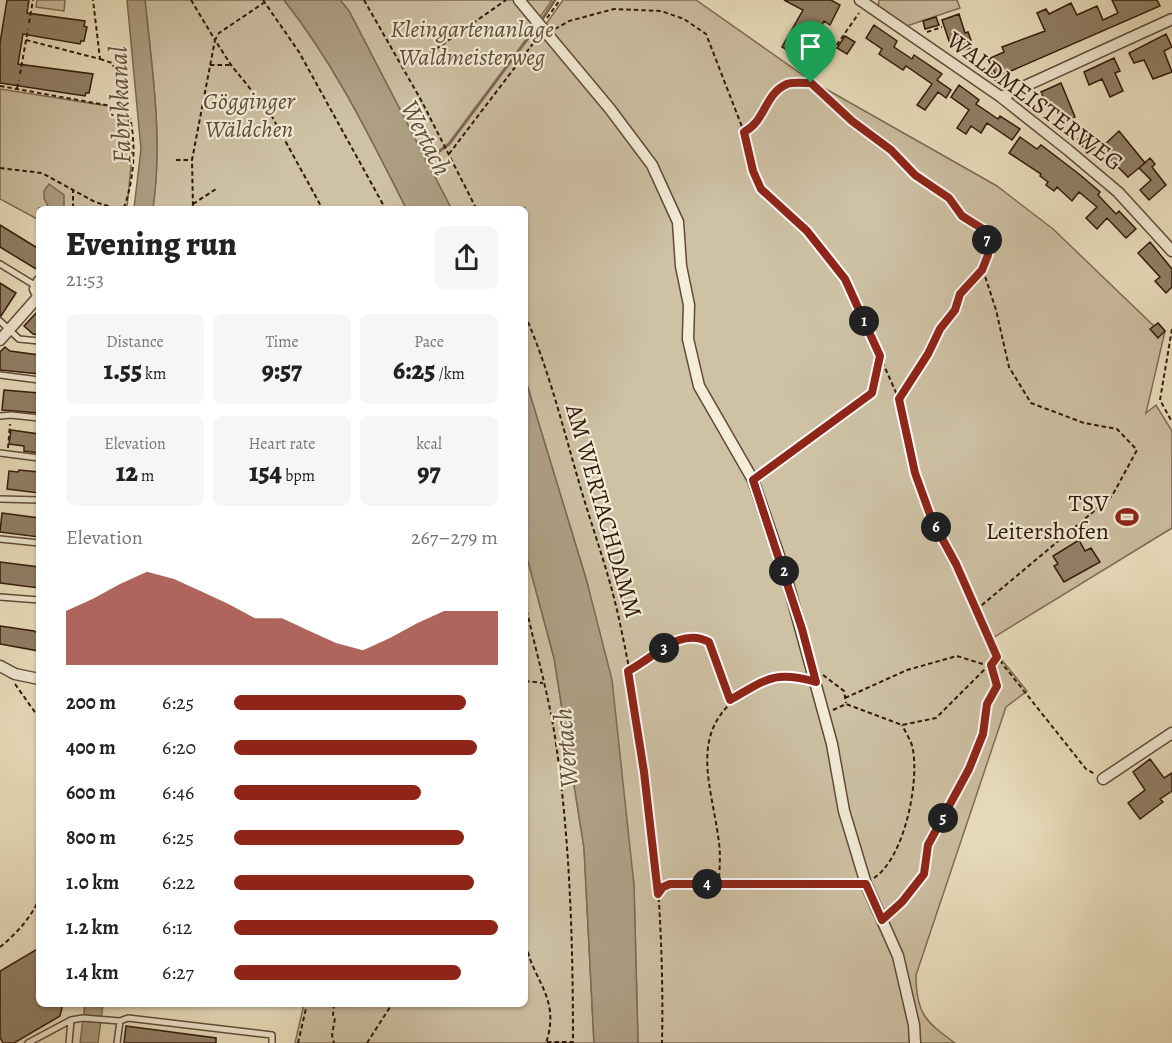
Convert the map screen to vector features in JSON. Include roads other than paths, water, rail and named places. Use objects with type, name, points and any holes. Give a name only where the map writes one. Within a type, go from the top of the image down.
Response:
[{"type":"street","points":[[519,0],[610,109],[652,165],[678,222],[681,266],[689,305],[688,339],[699,386],[753,480],[796,608],[824,714],[844,811],[866,884],[898,956],[914,1025],[915,1043]]},
{"type":"street","name":"WALDMEISTERWEG","points":[[863,2],[1001,97],[1118,192],[1172,251]]},
{"type":"street","points":[[1001,97],[1172,19]]},
{"type":"street","points":[[0,340],[36,293]]},
{"type":"street","points":[[0,666],[14,673],[36,678]]},
{"type":"street","points":[[1103,779],[1172,733]]},
{"type":"lane","points":[[0,264],[36,289]]},
{"type":"lane","points":[[0,321],[19,339],[36,341]]},
{"type":"lane","points":[[0,375],[36,380]]},
{"type":"lane","points":[[0,416],[36,418]]},
{"type":"lane","points":[[0,453],[36,458]]},
{"type":"lane","points":[[0,499],[36,500]]},
{"type":"lane","points":[[0,538],[36,543]]},
{"type":"lane","points":[[0,597],[36,600]]},
{"type":"lane","points":[[28,1043],[71,1020],[83,1018],[118,1021],[128,1018],[272,1035],[272,1043]]},
{"type":"lane","points":[[69,1043],[71,1020]]},
{"type":"lane","points":[[117,1043],[118,1021]]},
{"type":"waterway","points":[[541,21],[555,0]]},
{"type":"waterway","name":"Wertach","points":[[426,161],[449,144],[537,26]]},
{"type":"place","name":"TSV Leitershofen","points":[[1127,517]]},
{"type":"park label","name":"Kleingartenanlage Waldmeisterweg","points":[[472,43]]},
{"type":"park label","name":"Gögginger Wäldchen","points":[[249,115]]},
{"type":"water label","name":"Fabrikkanal","points":[[120,105]]}]
